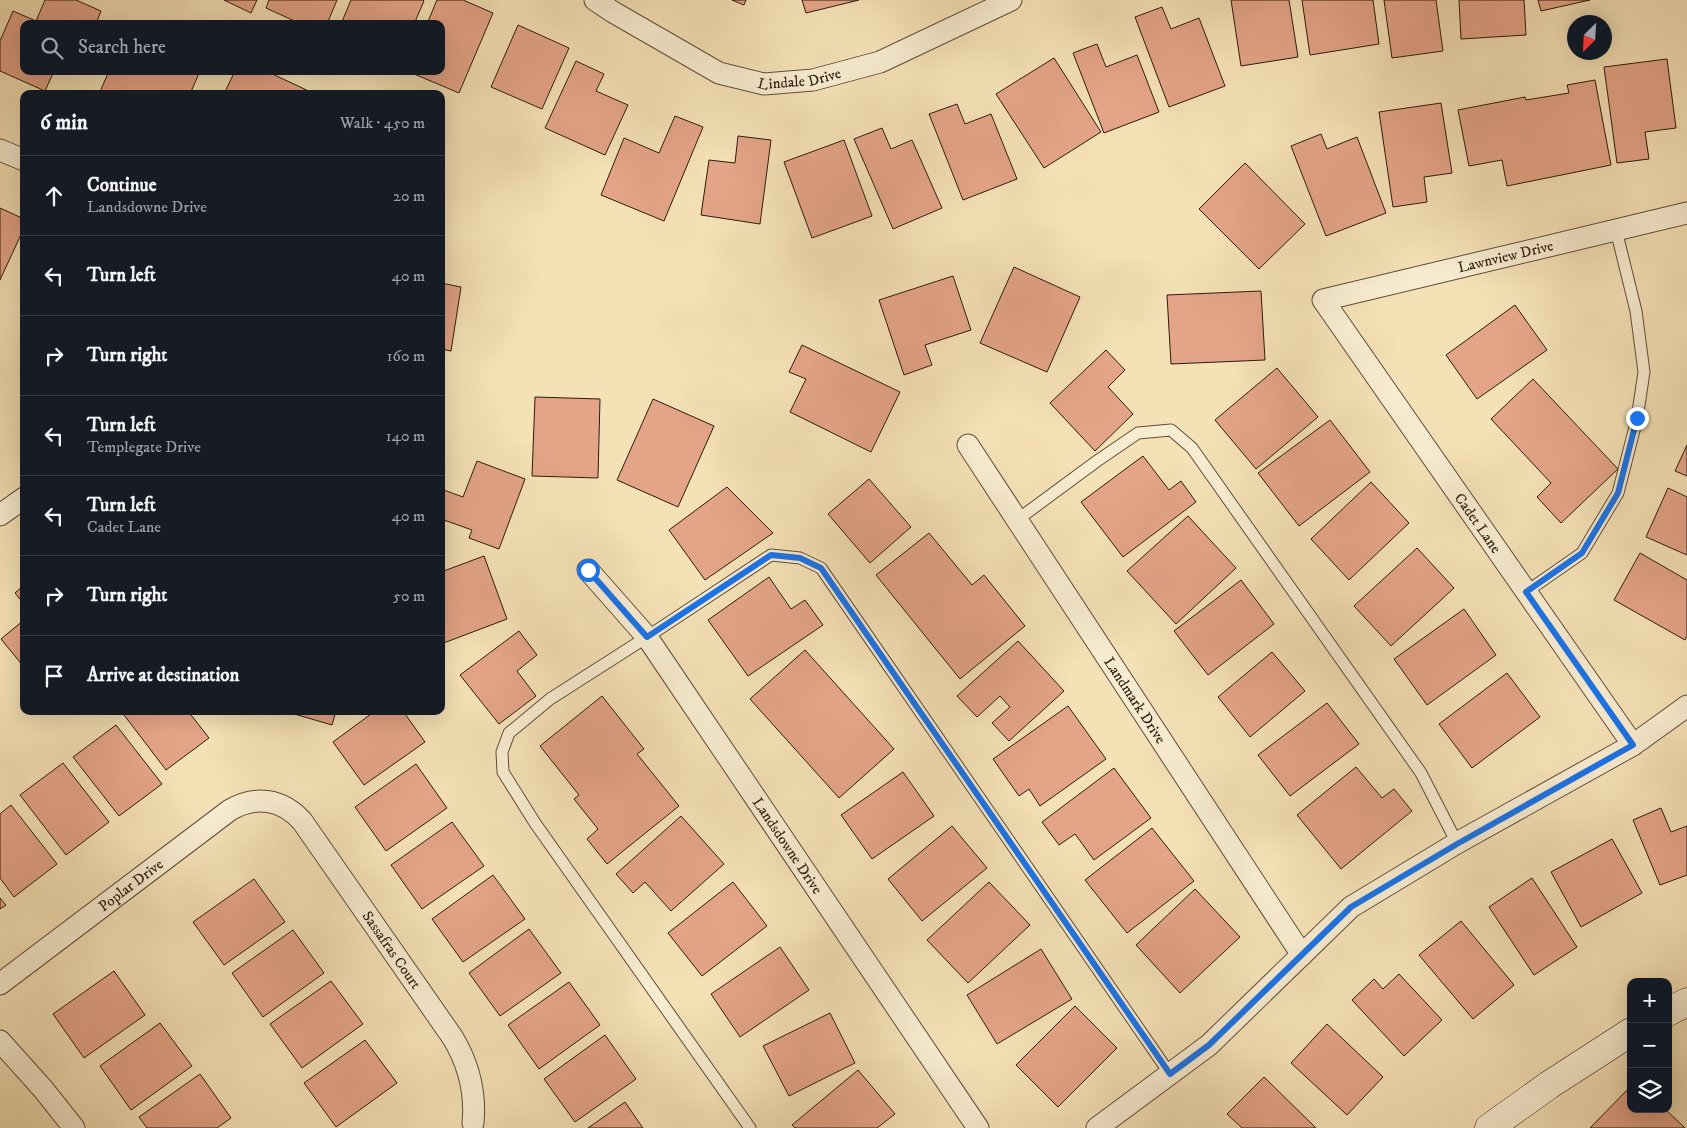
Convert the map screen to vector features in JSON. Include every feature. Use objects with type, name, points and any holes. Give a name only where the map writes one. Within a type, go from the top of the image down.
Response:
[{"type":"street","name":"Lindale Drive","points":[[595,0],[719,73],[764,84],[813,80],[880,62],[1011,0]]},
{"type":"street","points":[[0,150],[20,158]]},
{"type":"street","name":"Lawnview Drive","points":[[1323,300],[1687,213]]},
{"type":"street","name":"Cadet Lane","points":[[1323,300],[1633,745]]},
{"type":"street","name":"Landmark Drive","points":[[968,446],[1302,955]]},
{"type":"street","points":[[0,516],[20,501]]},
{"type":"street","name":"Landsdowne Drive","points":[[588,570],[647,637],[978,1128]]},
{"type":"street","points":[[1097,1128],[1209,1045],[1351,907],[1457,844],[1633,745],[1687,706]]},
{"type":"street","name":"Poplar Drive","points":[[0,984],[230,810],[248,802],[268,800]]},
{"type":"street","name":"Sassafras Court","points":[[268,800],[290,810],[302,821],[453,1038],[462,1053],[473,1088],[475,1105],[473,1123]]},
{"type":"street","points":[[1672,1010],[1687,1002]]},
{"type":"street","points":[[1489,1128],[1549,1085],[1627,1035]]},
{"type":"street","points":[[0,1041],[43,1089],[74,1128]]},
{"type":"lane","points":[[1526,592],[1582,553],[1618,493],[1637,418],[1644,372],[1636,312],[1616,230]]},
{"type":"lane","points":[[1017,520],[1138,433],[1170,430],[1192,448],[1421,773],[1457,844]]},
{"type":"lane","points":[[750,1128],[535,823],[503,772],[502,752],[509,733],[550,699],[771,555],[800,558],[821,568],[1170,1074]]},
{"type":"building","points":[[45,0],[76,0],[101,11],[98,20],[36,20]]},
{"type":"building","points":[[224,0],[257,0],[251,13]]},
{"type":"building","points":[[269,0],[337,0],[329,20],[292,20],[266,8]]},
{"type":"building","points":[[351,0],[424,1],[416,20],[343,20]]},
{"type":"building","points":[[437,0],[463,0],[493,13],[459,93],[416,75],[445,75],[445,20],[429,20]]},
{"type":"building","points":[[732,0],[746,0],[744,5]]},
{"type":"building","points":[[802,0],[859,0],[806,13]]},
{"type":"building","points":[[1231,0],[1289,0],[1298,57],[1241,66]]},
{"type":"building","points":[[1302,0],[1373,0],[1379,44],[1310,55]]},
{"type":"building","points":[[1384,0],[1436,0],[1443,51],[1392,58]]},
{"type":"building","points":[[1459,0],[1524,0],[1526,35],[1461,39]]},
{"type":"building","points":[[1538,0],[1590,0],[1541,11]]},
{"type":"building","points":[[1162,7],[1171,29],[1199,18],[1225,86],[1169,107],[1135,17]]},
{"type":"building","points":[[13,11],[34,20],[20,20],[20,75],[52,75],[45,90],[0,71],[0,41]]},
{"type":"building","points":[[518,25],[569,48],[542,109],[491,87]]},
{"type":"building","points":[[1097,44],[1106,67],[1137,55],[1159,112],[1104,133],[1073,53]]},
{"type":"building","points":[[1054,58],[1101,132],[1044,168],[996,94]]},
{"type":"building","points":[[1667,59],[1676,128],[1645,132],[1649,159],[1617,163],[1604,67]]},
{"type":"building","points":[[576,61],[604,74],[596,91],[628,105],[605,155],[545,128]]},
{"type":"building","points":[[107,75],[198,75],[192,90],[101,90]]},
{"type":"building","points":[[233,75],[275,75],[306,90],[226,90]]},
{"type":"building","points":[[1595,80],[1611,165],[1507,186],[1502,160],[1469,166],[1458,110],[1525,97],[1526,100],[1569,93],[1567,85]]},
{"type":"building","points":[[1441,103],[1452,173],[1424,177],[1427,202],[1393,207],[1379,112]]},
{"type":"building","points":[[957,104],[965,124],[991,114],[1017,179],[963,200],[929,114]]},
{"type":"building","points":[[675,116],[703,127],[664,221],[601,195],[624,138],[659,153]]},
{"type":"building","points":[[882,128],[891,149],[912,140],[942,208],[893,229],[854,139]]},
{"type":"building","points":[[1321,134],[1327,149],[1357,137],[1386,213],[1326,236],[1291,146]]},
{"type":"building","points":[[738,136],[771,140],[760,224],[701,215],[709,160],[735,163]]},
{"type":"building","points":[[844,140],[872,216],[812,238],[784,162]]},
{"type":"building","points":[[1245,163],[1305,224],[1259,269],[1199,209]]},
{"type":"building","points":[[0,208],[20,217],[20,237],[0,280]]},
{"type":"building","points":[[1014,267],[1080,297],[1047,372],[980,343]]},
{"type":"building","points":[[953,276],[971,330],[925,345],[932,365],[904,375],[879,300]]},
{"type":"building","points":[[445,284],[461,287],[451,351],[445,350]]},
{"type":"building","points":[[1261,291],[1265,360],[1171,364],[1167,295]]},
{"type":"building","points":[[1515,305],[1547,350],[1477,399],[1446,355]]},
{"type":"building","points":[[802,345],[900,392],[871,452],[790,412],[806,379],[789,372]]},
{"type":"building","points":[[1106,350],[1125,370],[1108,387],[1133,414],[1095,451],[1050,403]]},
{"type":"building","points":[[1277,368],[1318,417],[1256,469],[1215,420]]},
{"type":"building","points":[[1533,379],[1618,469],[1561,523],[1537,497],[1551,483],[1491,419]]},
{"type":"building","points":[[535,397],[600,399],[598,478],[532,476]]},
{"type":"building","points":[[653,399],[714,426],[678,507],[617,480]]},
{"type":"building","points":[[1330,420],[1370,472],[1299,526],[1258,473]]},
{"type":"building","points":[[1687,445],[1687,476],[1675,471]]},
{"type":"building","points":[[1143,456],[1169,490],[1181,481],[1196,502],[1123,557],[1081,502]]},
{"type":"building","points":[[477,461],[525,479],[499,549],[469,538],[472,530],[445,520],[445,490],[463,497]]},
{"type":"building","points":[[869,479],[911,527],[870,563],[828,514]]},
{"type":"building","points":[[1371,482],[1409,523],[1349,580],[1311,539]]},
{"type":"building","points":[[727,487],[773,533],[705,580],[669,530]]},
{"type":"building","points":[[1668,488],[1687,497],[1687,555],[1646,537]]},
{"type":"building","points":[[1188,516],[1236,568],[1176,624],[1127,571]]},
{"type":"building","points":[[929,533],[972,585],[984,575],[1025,626],[960,679],[876,575]]},
{"type":"building","points":[[1417,548],[1454,588],[1391,646],[1354,606]]},
{"type":"building","points":[[1640,553],[1687,580],[1687,636],[1685,640],[1614,600]]},
{"type":"building","points":[[484,556],[507,619],[445,642],[445,571]]},
{"type":"building","points":[[769,577],[791,609],[805,600],[823,625],[748,676],[708,620]]},
{"type":"building","points":[[1241,580],[1274,624],[1208,675],[1174,631]]},
{"type":"building","points":[[20,589],[20,599],[15,593]]},
{"type":"building","points":[[1464,609],[1496,655],[1427,705],[1394,659]]},
{"type":"building","points":[[20,623],[20,662],[1,639]]},
{"type":"building","points":[[519,631],[537,655],[517,671],[536,696],[499,724],[460,675]]},
{"type":"building","points":[[1018,641],[1064,691],[1009,741],[992,723],[1010,707],[1000,696],[977,717],[957,696]]},
{"type":"building","points":[[805,650],[894,749],[839,798],[750,699]]},
{"type":"building","points":[[1272,652],[1305,691],[1250,737],[1218,697]]},
{"type":"building","points":[[1507,673],[1540,717],[1472,768],[1439,724]]},
{"type":"building","points":[[602,696],[644,749],[637,754],[679,806],[607,864],[587,839],[598,829],[574,799],[579,795],[540,746]]},
{"type":"building","points":[[1327,703],[1359,744],[1290,796],[1258,755]]},
{"type":"building","points":[[1068,706],[1106,759],[1040,806],[1029,789],[1019,796],[993,759]]},
{"type":"building","points":[[124,715],[191,715],[209,738],[166,770]]},
{"type":"building","points":[[298,715],[335,715],[332,725]]},
{"type":"building","points":[[370,715],[406,715],[425,742],[364,785],[333,742]]},
{"type":"building","points":[[116,725],[162,784],[119,816],[73,757]]},
{"type":"building","points":[[63,763],[109,822],[66,855],[20,795]]},
{"type":"building","points":[[416,764],[447,808],[386,851],[355,807]]},
{"type":"building","points":[[1356,767],[1382,798],[1394,789],[1412,811],[1341,869],[1297,815]]},
{"type":"building","points":[[1114,768],[1151,818],[1094,860],[1075,834],[1059,845],[1042,822]]},
{"type":"building","points":[[903,772],[934,816],[872,859],[841,815]]},
{"type":"building","points":[[11,805],[57,864],[14,897],[0,878],[0,814]]},
{"type":"building","points":[[1661,808],[1671,832],[1687,826],[1687,875],[1660,885],[1633,820]]},
{"type":"building","points":[[681,816],[724,864],[671,911],[645,882],[633,893],[616,874]]},
{"type":"building","points":[[452,822],[484,866],[422,909],[391,865]]},
{"type":"building","points":[[952,826],[987,868],[922,921],[888,879]]},
{"type":"building","points":[[1152,828],[1194,881],[1127,933],[1085,880]]},
{"type":"building","points":[[1612,839],[1642,893],[1581,927],[1551,872]]},
{"type":"building","points":[[493,875],[525,919],[463,962],[432,919]]},
{"type":"building","points":[[1532,878],[1577,947],[1534,975],[1489,907]]},
{"type":"building","points":[[254,879],[285,922],[224,965],[193,922]]},
{"type":"building","points":[[733,882],[767,926],[702,976],[668,933]]},
{"type":"building","points":[[989,882],[1030,925],[968,983],[927,940]]},
{"type":"building","points":[[1195,889],[1240,937],[1180,993],[1136,945]]},
{"type":"building","points":[[0,898],[6,905],[0,909]]},
{"type":"building","points":[[1461,921],[1514,985],[1473,1019],[1419,955]]},
{"type":"building","points":[[529,929],[561,973],[500,1016],[469,973]]},
{"type":"building","points":[[293,930],[324,973],[263,1017],[232,973]]},
{"type":"building","points":[[780,947],[809,990],[740,1037],[711,994]]},
{"type":"building","points":[[1041,949],[1072,999],[997,1044],[967,995]]},
{"type":"building","points":[[114,971],[145,1015],[84,1058],[53,1014]]},
{"type":"building","points":[[1399,974],[1442,1020],[1404,1056],[1352,1000],[1374,979],[1383,989]]},
{"type":"building","points":[[331,981],[363,1024],[302,1068],[270,1024]]},
{"type":"building","points":[[569,982],[600,1025],[539,1069],[508,1025]]},
{"type":"building","points":[[1075,1006],[1117,1048],[1058,1107],[1016,1065]]},
{"type":"building","points":[[830,1013],[855,1063],[789,1096],[763,1046]]},
{"type":"building","points":[[160,1023],[192,1066],[131,1110],[100,1066]]},
{"type":"building","points":[[1327,1024],[1383,1077],[1347,1115],[1291,1063]]},
{"type":"building","points":[[605,1035],[636,1079],[575,1122],[544,1079]]},
{"type":"building","points":[[365,1040],[397,1083],[336,1127],[304,1083]]},
{"type":"building","points":[[858,1070],[895,1114],[877,1128],[795,1128],[792,1125]]},
{"type":"building","points":[[200,1074],[231,1118],[217,1128],[147,1128],[139,1117]]},
{"type":"building","points":[[1264,1077],[1316,1128],[1242,1128],[1227,1114]]},
{"type":"building","points":[[1627,1090],[1627,1113],[1669,1113],[1685,1128],[1590,1128]]},
{"type":"building","points":[[625,1102],[643,1128],[588,1128]]},
{"type":"route","points":[[588,570],[647,637],[771,555],[800,558],[821,568],[1170,1074],[1209,1045],[1351,907],[1457,844],[1633,745],[1526,592],[1582,553],[1618,493],[1637,418]]}]
